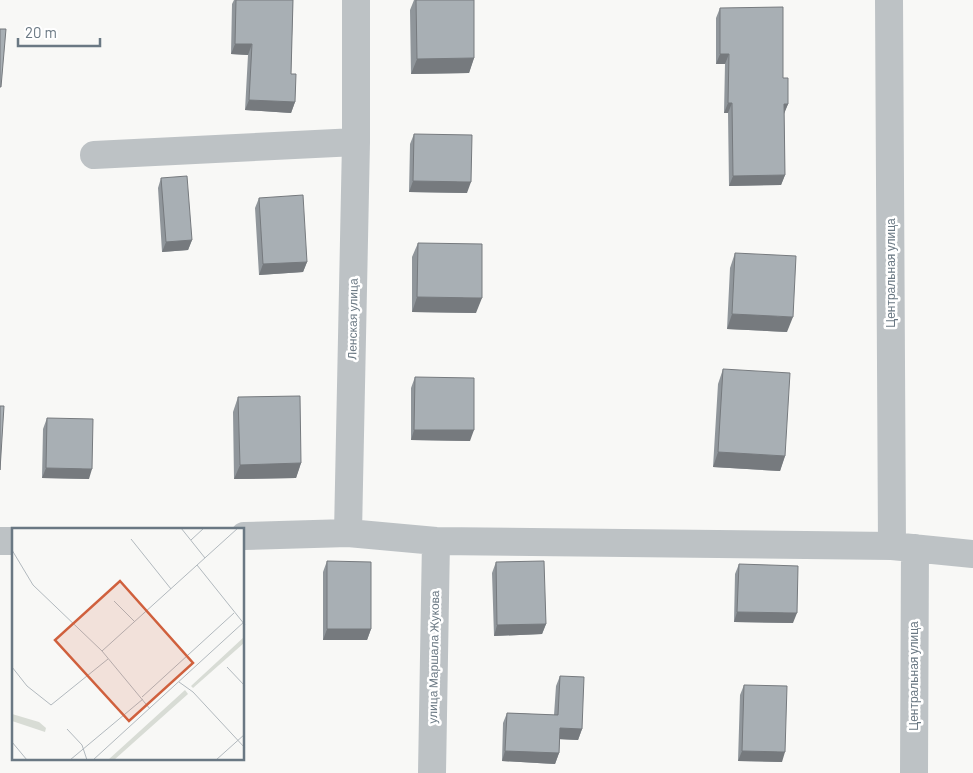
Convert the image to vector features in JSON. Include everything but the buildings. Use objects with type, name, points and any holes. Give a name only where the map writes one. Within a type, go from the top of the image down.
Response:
[{"type":"street","name":"Ленская улица","points":[[348,533],[356,142],[356,0]]},
{"type":"street","name":"Центральная улица","points":[[889,0],[904,547],[914,773]]},
{"type":"street","points":[[94,155],[356,142]]},
{"type":"street","points":[[245,536],[348,533],[436,541],[904,547],[973,554]]},
{"type":"street","name":"улица Маршала Жукова","points":[[432,773],[436,541]]}]
